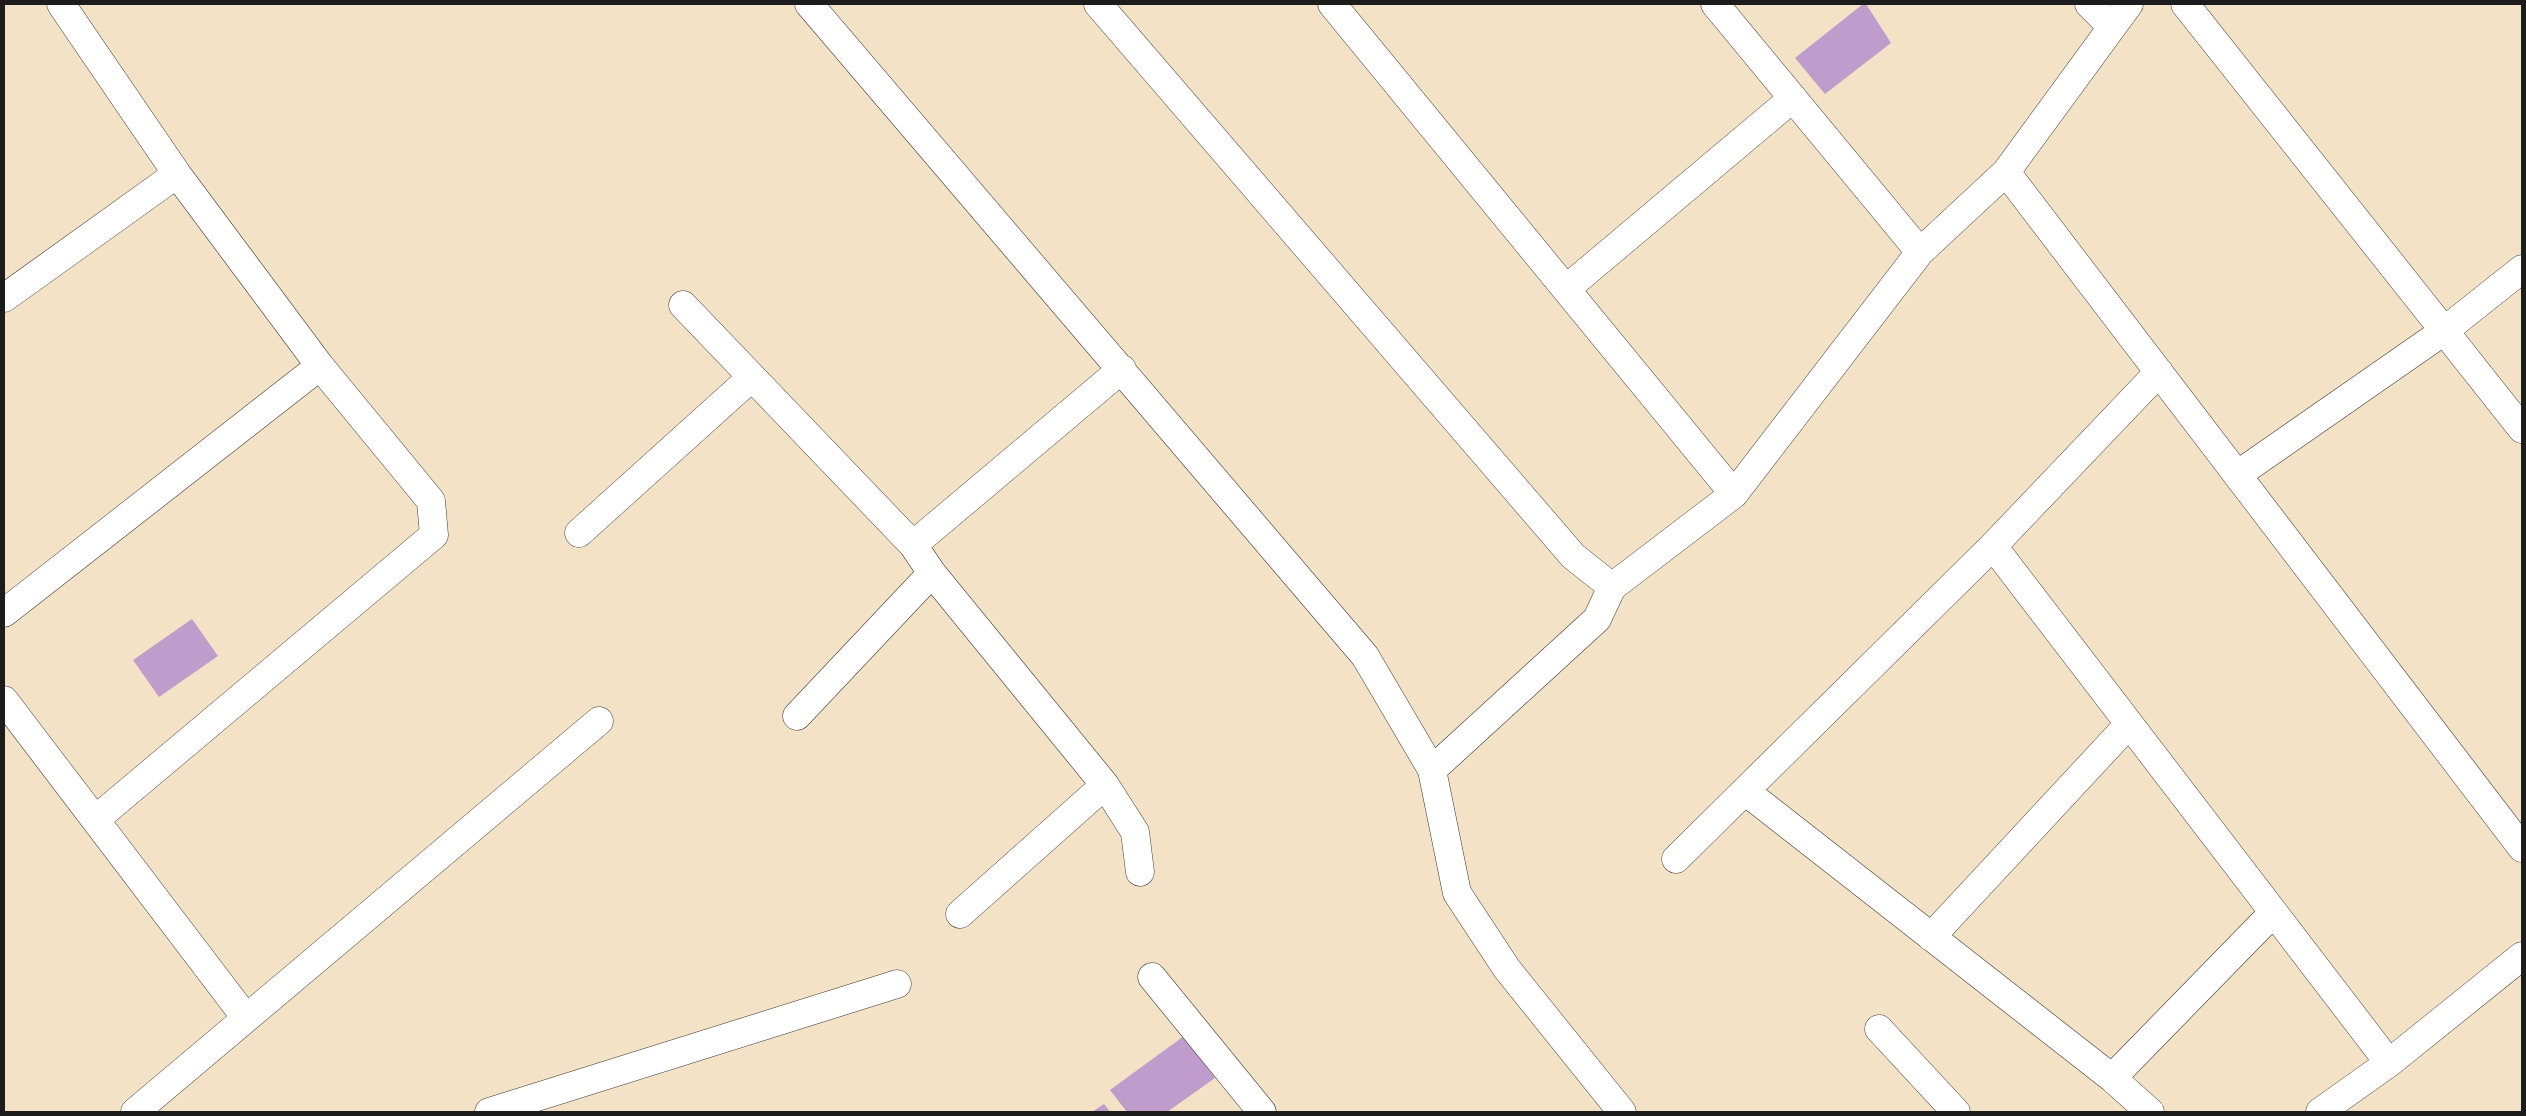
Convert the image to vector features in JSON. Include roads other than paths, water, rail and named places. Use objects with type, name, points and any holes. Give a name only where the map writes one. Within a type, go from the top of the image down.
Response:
[{"type":"street","points":[[61,4],[177,174],[320,366],[431,501],[434,535],[96,819]]},
{"type":"street","points":[[809,4],[1366,656],[1432,770],[1457,893],[1507,969],[1622,1112]]},
{"type":"street","points":[[1098,4],[1573,556],[1612,587]]},
{"type":"street","points":[[1332,4],[1734,494]]},
{"type":"street","points":[[1715,4],[1920,252]]},
{"type":"street","points":[[2089,4],[2112,27]]},
{"type":"street","points":[[1432,770],[1597,619],[1612,587],[1734,494],[1920,252],[2006,172],[2129,4]]},
{"type":"street","points":[[2185,4],[2522,429]]},
{"type":"street","points":[[1566,290],[1793,98]]},
{"type":"street","points":[[2006,172],[2522,848]]},
{"type":"street","points":[[4,298],[177,174]]},
{"type":"street","points":[[2237,475],[2444,330],[2522,269]]},
{"type":"street","points":[[683,305],[913,545],[932,573],[1105,785],[1135,832],[1140,872]]},
{"type":"street","points":[[4,613],[320,366]]},
{"type":"street","points":[[913,545],[1122,369]]},
{"type":"street","points":[[1676,859],[1993,546],[2159,372]]},
{"type":"street","points":[[579,533],[752,377]]},
{"type":"street","points":[[1993,546],[2389,1063]]},
{"type":"street","points":[[797,716],[932,573]]},
{"type":"street","points":[[4,700],[246,1018]]},
{"type":"street","points":[[135,1112],[599,721]]},
{"type":"street","points":[[1931,937],[2129,724]]},
{"type":"street","points":[[960,914],[1105,785]]},
{"type":"street","points":[[1745,792],[2112,1078],[2150,1112]]},
{"type":"street","points":[[2112,1078],[2273,913]]},
{"type":"street","points":[[2320,1112],[2389,1063],[2522,956]]},
{"type":"street","points":[[1152,977],[1262,1112]]},
{"type":"street","points":[[489,1112],[897,984]]},
{"type":"street","points":[[1879,1029],[1956,1112]]}]
